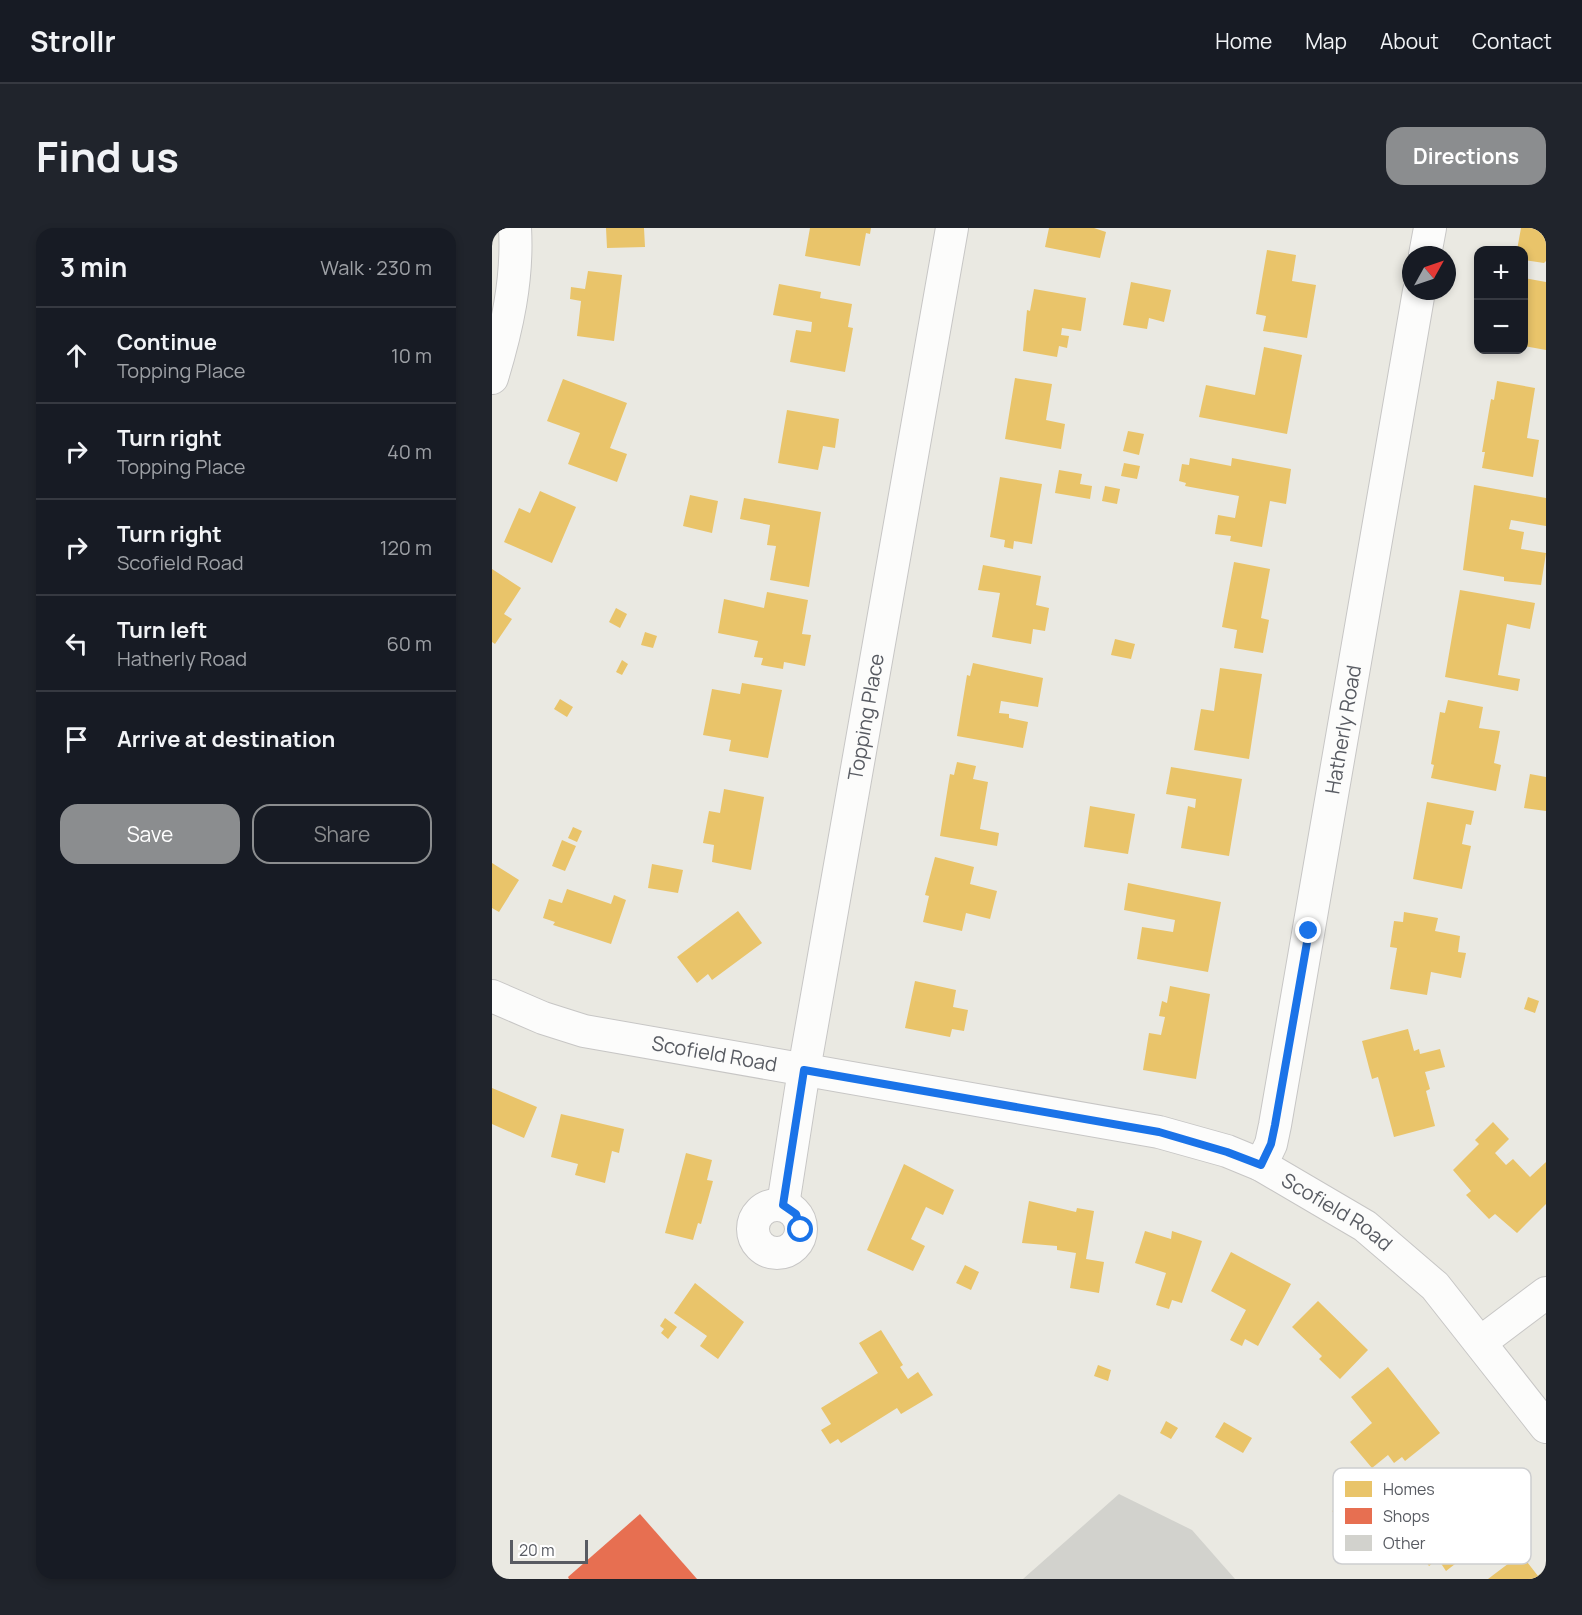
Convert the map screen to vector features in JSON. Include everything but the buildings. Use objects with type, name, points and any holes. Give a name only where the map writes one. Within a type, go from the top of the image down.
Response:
[{"type":"street","points":[[492,378],[509,314],[515,259],[515,228]]},
{"type":"street","name":"Topping Place","points":[[783,1205],[804,1070],[952,228]]},
{"type":"street","points":[[1427,246],[1430,228]]},
{"type":"street","name":"Hatherly Road","points":[[1261,1165],[1271,1144],[1275,1125],[1417,300]]},
{"type":"street","name":"Scofield Road","points":[[492,996],[543,1018],[584,1031],[1159,1132],[1227,1152],[1261,1165],[1339,1209],[1389,1245],[1436,1286],[1546,1427]]},
{"type":"street","points":[[1480,1342],[1546,1293]]},
{"type":"route","points":[[801,1230],[796,1214],[783,1205],[804,1070],[1159,1132],[1227,1152],[1261,1165],[1271,1144],[1275,1125],[1309,931]]}]
